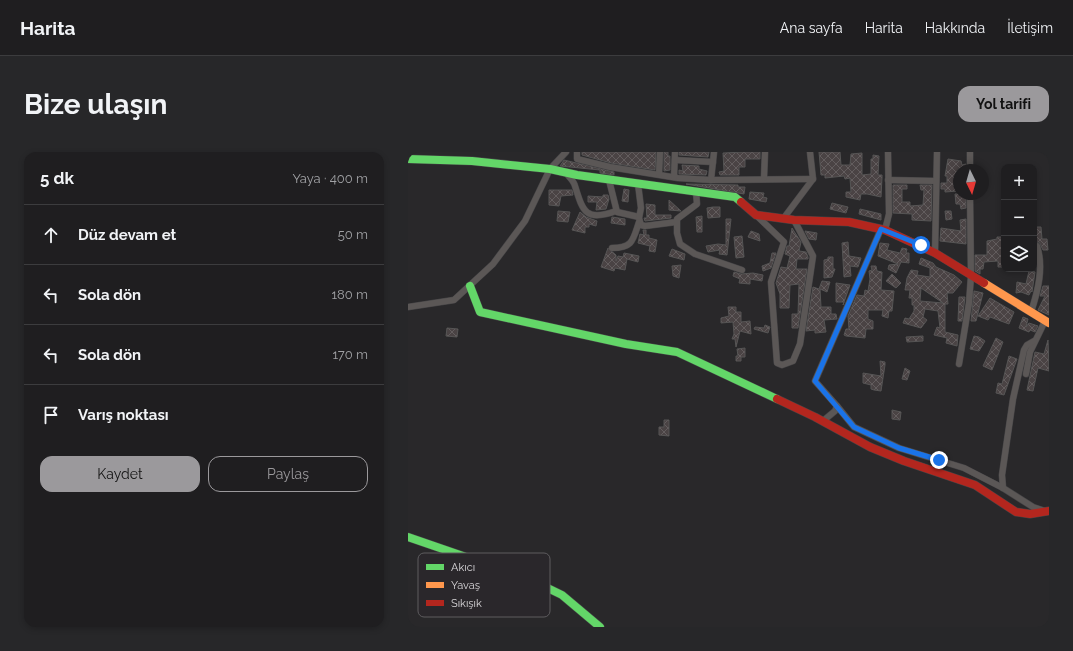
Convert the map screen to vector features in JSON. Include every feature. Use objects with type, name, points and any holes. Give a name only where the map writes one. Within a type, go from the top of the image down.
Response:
[{"type":"street","points":[[408,307],[454,300],[493,264],[525,221],[550,169],[566,152]]},
{"type":"street","points":[[577,152],[578,159],[592,164],[674,177],[711,180],[764,178],[813,179]]},
{"type":"street","points":[[659,174],[660,152]]},
{"type":"street","points":[[674,177],[675,152]]},
{"type":"street","points":[[711,180],[714,152]]},
{"type":"street","points":[[764,152],[764,178]]},
{"type":"street","points":[[783,219],[813,179],[810,152]]},
{"type":"street","points":[[888,152],[889,214],[815,381],[854,427],[899,448],[964,468],[1003,488],[1033,507],[1047,511]]},
{"type":"street","points":[[935,253],[937,152]]},
{"type":"street","points":[[970,152],[970,164]]},
{"type":"street","points":[[408,159],[472,162],[550,169],[609,180],[736,198],[756,214],[784,242],[773,275],[770,294],[775,323],[776,358],[777,363],[782,365],[793,361],[800,344],[813,256],[794,220]]},
{"type":"street","points":[[675,160],[713,162]]},
{"type":"street","points":[[566,173],[575,184],[580,203],[587,211],[595,216],[601,216],[616,211],[639,220],[645,226],[676,222]]},
{"type":"street","points":[[609,180],[616,211]]},
{"type":"street","points":[[888,180],[936,181]]},
{"type":"street","points":[[612,248],[624,248],[630,245],[639,220],[641,208],[638,184]]},
{"type":"street","points":[[696,192],[697,204],[678,217],[676,222],[677,233],[683,248],[695,254],[742,270]]},
{"type":"street","points":[[959,364],[969,303],[971,276],[970,200]]},
{"type":"street","points":[[756,214],[794,220],[849,222],[883,229],[935,253],[1047,322],[1034,341],[1030,352],[1026,374]]},
{"type":"street","points":[[1031,312],[1036,297],[1040,264],[1037,246]]},
{"type":"street","points":[[470,286],[480,312],[626,344],[677,352],[823,421],[870,447],[904,461],[975,485],[1016,512],[1030,514],[1047,511]]},
{"type":"street","points":[[1003,488],[1002,475],[1015,390],[1024,350],[1034,341]]},
{"type":"street","points":[[823,421],[835,411],[837,406]]},
{"type":"street","points":[[408,537],[454,553]]},
{"type":"street","points":[[550,589],[562,595],[600,627]]},
{"type":"building","points":[[582,152],[656,152],[655,170],[611,163],[582,155]]},
{"type":"building","points":[[664,152],[668,152],[668,156],[670,156],[670,170],[664,171]]},
{"type":"building","points":[[679,152],[709,152],[708,157],[679,155]]},
{"type":"building","points":[[760,152],[760,159],[745,159],[745,167],[739,167],[739,175],[720,175],[719,172],[724,171],[723,153]]},
{"type":"building","points":[[819,152],[840,152],[841,165],[850,165],[851,154],[862,153],[862,175],[871,174],[871,159],[873,159],[873,155],[879,156],[878,175],[882,175],[881,197],[861,194],[860,200],[846,197],[846,192],[851,192],[850,178],[845,179],[844,176],[825,178],[825,175],[821,175]]},
{"type":"building","points":[[948,159],[961,161],[962,164],[953,164],[953,191],[945,192],[945,189],[941,189],[941,183],[947,183],[947,176],[945,176]]},
{"type":"building","points":[[564,160],[614,172],[614,175],[600,173],[600,170],[560,166]]},
{"type":"building","points":[[682,165],[699,166],[699,169],[707,171],[706,175],[679,174],[679,170],[683,171]]},
{"type":"building","points":[[686,184],[738,185],[738,187],[745,187],[744,194]]},
{"type":"building","points":[[893,185],[907,185],[907,189],[902,189],[902,202],[910,202],[910,206],[923,205],[924,190],[921,190],[920,185],[932,185],[931,221],[912,220],[912,214],[893,213]]},
{"type":"building","points":[[624,189],[629,190],[628,202],[622,201]]},
{"type":"building","points":[[549,190],[572,190],[573,195],[561,196],[559,206],[549,205]]},
{"type":"building","points":[[750,192],[764,193],[763,197],[767,198],[766,202],[749,199]]},
{"type":"building","points":[[603,195],[608,195],[609,199],[606,209],[596,210],[597,202],[588,202],[588,196],[603,197]]},
{"type":"building","points":[[669,200],[681,211],[669,210]]},
{"type":"building","points":[[956,200],[966,200],[966,208],[961,209],[960,204],[956,204]]},
{"type":"building","points":[[832,203],[848,207],[846,213],[830,209]]},
{"type":"building","points":[[646,204],[655,205],[655,215],[671,215],[671,218],[645,221],[644,218],[647,218]]},
{"type":"building","points":[[720,207],[720,217],[708,218],[707,208]]},
{"type":"building","points":[[860,209],[881,214],[881,220],[859,214]]},
{"type":"building","points":[[558,211],[570,212],[568,222],[557,221]]},
{"type":"building","points":[[945,211],[951,211],[952,219],[946,220]]},
{"type":"building","points":[[580,212],[586,217],[597,221],[596,226],[589,224],[589,227],[585,227],[585,233],[572,230]]},
{"type":"building","points":[[702,216],[702,232],[697,232],[696,217]]},
{"type":"building","points":[[612,217],[625,219],[625,225],[611,223]]},
{"type":"building","points":[[726,219],[731,219],[727,255],[719,254],[720,250],[708,252],[706,246],[718,244],[726,245]]},
{"type":"building","points":[[966,219],[966,244],[940,241],[941,228],[961,231],[960,220]]},
{"type":"building","points":[[1037,227],[1041,227],[1042,239],[1047,239],[1048,250],[1043,250],[1039,242],[1037,242]]},
{"type":"building","points":[[792,228],[801,242],[799,251],[806,252],[808,257],[808,259],[797,259],[796,269],[807,269],[798,328],[792,328],[792,314],[798,314],[799,284],[790,285],[789,308],[780,308],[780,294],[776,283],[781,267],[787,268],[790,256],[785,254],[787,246],[789,246]]},
{"type":"building","points":[[643,230],[646,230],[646,235],[649,235],[649,238],[657,240],[655,252],[649,251],[650,246],[638,243],[640,234],[644,235]]},
{"type":"building","points":[[751,231],[759,234],[760,241],[748,237]]},
{"type":"building","points":[[805,231],[817,233],[816,240],[809,239]]},
{"type":"building","points":[[742,236],[744,257],[736,258],[734,237]]},
{"type":"building","points":[[997,237],[1001,237],[1001,267],[998,267],[998,261],[984,262],[983,269],[980,269],[980,274],[975,271],[975,255],[987,255],[987,241],[997,239]]},
{"type":"building","points":[[848,242],[849,256],[861,258],[858,267],[850,266],[851,276],[844,277],[842,243]]},
{"type":"building","points":[[880,243],[889,244],[887,250],[900,253],[902,248],[907,249],[906,253],[909,253],[909,263],[901,262],[896,273],[888,269],[889,265],[898,264],[878,256]]},
{"type":"building","points":[[608,248],[616,255],[616,261],[618,256],[623,257],[624,253],[639,256],[638,262],[627,259],[625,270],[615,268],[614,271],[601,267]]},
{"type":"building","points":[[672,249],[685,254],[684,260],[669,256]]},
{"type":"building","points":[[772,253],[776,253],[771,268],[763,271],[762,266],[770,263]]},
{"type":"building","points":[[828,257],[833,257],[833,269],[835,269],[832,277],[824,278],[824,260],[828,259]]},
{"type":"building","points":[[921,258],[933,263],[936,267],[954,275],[962,282],[953,293],[947,293],[948,304],[945,304],[945,332],[958,335],[957,346],[946,343],[947,338],[934,335],[937,327],[940,328],[938,311],[925,309],[923,317],[927,320],[921,328],[903,323],[905,318],[909,319],[914,311],[912,298],[909,298],[910,290],[905,290],[907,278],[911,270],[918,271],[917,275],[930,277],[930,268],[919,264]],"holes":[[[921,288],[943,303],[920,301]]]},
{"type":"building","points":[[681,265],[679,278],[673,276],[672,266]]},
{"type":"building","points":[[871,266],[876,266],[877,271],[882,272],[881,290],[894,291],[892,311],[889,311],[888,318],[882,316],[883,310],[868,310],[868,319],[873,321],[873,329],[866,329],[865,338],[846,336],[844,335],[846,329],[849,329],[848,316],[857,295],[864,296],[865,290],[868,291],[870,279],[869,271],[872,270]]},
{"type":"building","points":[[734,272],[741,274],[753,273],[763,275],[762,281],[750,279],[750,284],[739,283],[740,279],[733,276]]},
{"type":"building","points":[[1029,272],[1035,272],[1032,292],[1031,291],[1029,295],[1021,292],[1016,293],[1017,282],[1026,284]]},
{"type":"building","points":[[892,274],[901,283],[896,288],[886,281]]},
{"type":"building","points":[[822,281],[830,282],[827,292],[820,289],[821,307],[831,307],[831,314],[836,314],[837,319],[824,320],[826,332],[815,333],[815,330],[806,331],[813,287],[819,289]]},
{"type":"building","points":[[836,283],[850,285],[843,305],[844,302],[836,302]]},
{"type":"building","points":[[1043,286],[1049,286],[1049,315],[1038,310],[1045,296],[1040,296]]},
{"type":"building","points":[[974,291],[983,293],[976,321],[971,321]]},
{"type":"building","points":[[959,297],[965,297],[962,321],[958,321]]},
{"type":"building","points":[[990,298],[1014,312],[1009,324],[990,317],[988,320],[978,316]]},
{"type":"building","points":[[728,307],[736,307],[736,312],[741,312],[741,322],[750,321],[751,334],[740,331],[736,347],[735,339],[732,339],[734,334],[733,322],[721,323],[721,318],[729,316]]},
{"type":"building","points":[[1023,317],[1028,319],[1026,327],[1029,323],[1038,326],[1035,332],[1030,330],[1029,332],[1019,328]]},
{"type":"building","points":[[765,325],[770,327],[768,333],[754,329],[755,327],[764,328]]},
{"type":"building","points":[[447,328],[458,329],[457,337],[446,336]]},
{"type":"building","points":[[923,336],[923,341],[907,342],[906,337]]},
{"type":"building","points":[[974,336],[985,341],[979,351],[970,349]]},
{"type":"building","points":[[996,338],[1003,342],[992,370],[983,366]]},
{"type":"building","points":[[1048,340],[1049,371],[1038,368],[1033,391],[1027,390],[1035,352],[1044,354]]},
{"type":"building","points":[[745,348],[745,357],[741,357],[741,361],[736,361],[736,356],[738,356],[737,349]]},
{"type":"building","points":[[1009,356],[1017,359],[1004,395],[996,393],[998,383],[1002,384]]},
{"type":"building","points":[[880,361],[885,362],[881,391],[871,389],[871,385],[863,383],[863,373],[881,376]]},
{"type":"building","points":[[905,368],[910,371],[907,380],[902,379]]},
{"type":"building","points":[[892,410],[901,412],[900,420],[892,419]]},
{"type":"building","points":[[664,420],[669,420],[669,436],[659,435],[659,427],[664,427]]},
{"type":"traffic: fast","points":[[408,159],[472,161],[550,169],[577,175],[735,197],[741,202]]},
{"type":"traffic: fast","points":[[470,286],[480,312],[626,344],[677,352],[777,399]]},
{"type":"traffic: fast","points":[[408,537],[454,553]]},
{"type":"traffic: fast","points":[[550,589],[562,595],[600,627]]},
{"type":"traffic: slow","points":[[984,283],[1049,323]]},
{"type":"traffic: jam","points":[[741,202],[756,215],[794,220],[849,222],[885,230],[935,253],[984,283]]},
{"type":"traffic: jam","points":[[777,399],[815,417],[870,447],[904,461],[975,485],[1016,512],[1030,514],[1049,511]]},
{"type":"route","points":[[921,245],[881,229],[815,381],[820,385],[854,427],[899,448],[939,460]]}]
